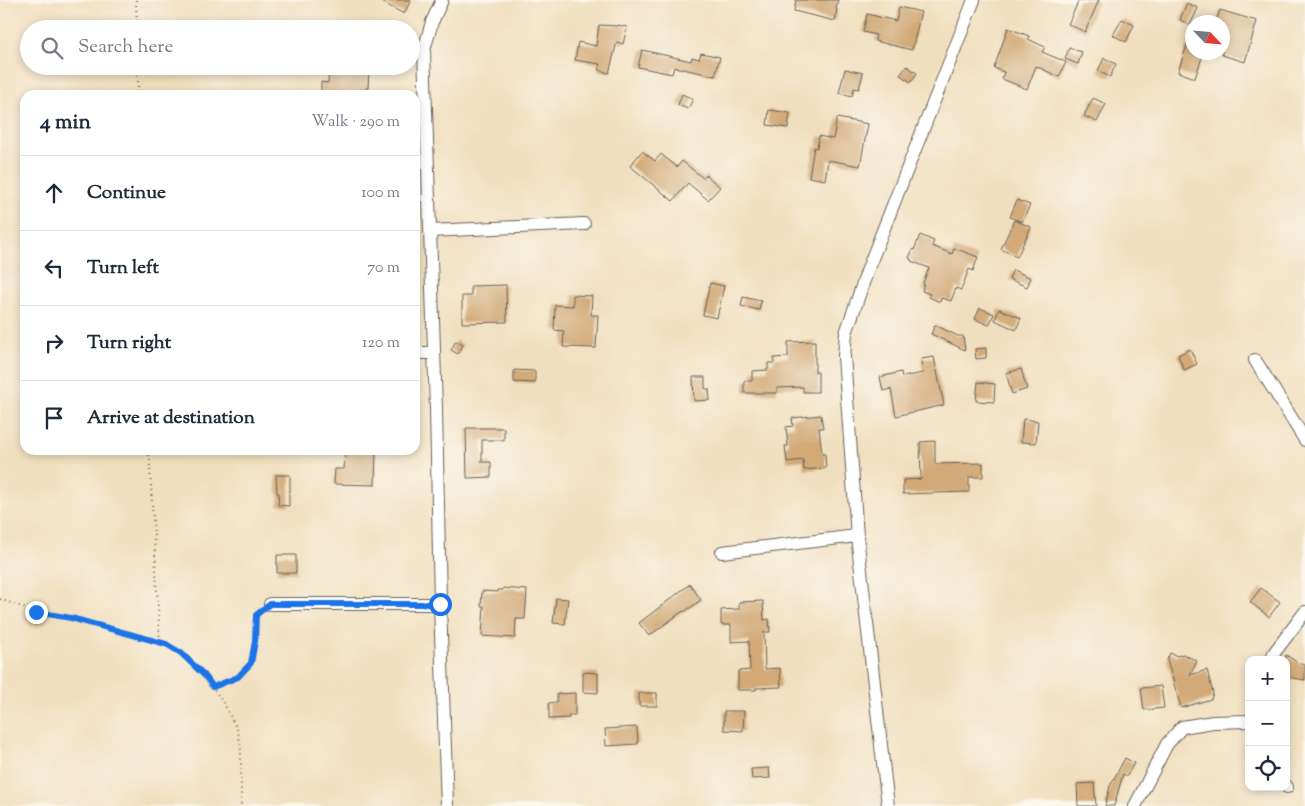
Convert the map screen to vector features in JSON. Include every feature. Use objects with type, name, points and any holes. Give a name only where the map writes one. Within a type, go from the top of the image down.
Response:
[{"type":"street","points":[[442,0],[432,22],[424,50],[447,806]]},
{"type":"street","points":[[888,806],[857,536],[844,356],[846,333],[870,266],[974,0]]},
{"type":"street","points":[[430,231],[584,224]]},
{"type":"street","points":[[420,353],[434,353]]},
{"type":"street","points":[[1255,360],[1305,440]]},
{"type":"street","points":[[722,552],[857,536]]},
{"type":"street","points":[[270,604],[440,604]]},
{"type":"street","points":[[1273,656],[1305,612]]},
{"type":"street","points":[[1135,806],[1167,744],[1182,727],[1213,722],[1245,721]]},
{"type":"path","points":[[136,0],[137,20]]},
{"type":"path","points":[[138,75],[138,90]]},
{"type":"path","points":[[149,455],[160,642]]},
{"type":"path","points":[[0,599],[36,612],[71,618],[160,642],[181,653],[205,676],[224,704],[238,731],[241,750],[241,806]]},
{"type":"path","points":[[213,687],[238,677],[251,663],[255,641],[256,615],[270,604]]},
{"type":"building","points":[[378,0],[411,0],[404,14]]},
{"type":"building","points":[[796,0],[838,0],[835,21],[794,11]]},
{"type":"building","points":[[1079,0],[1099,0],[1085,32],[1068,24]]},
{"type":"building","points":[[1187,3],[1198,8],[1195,15],[1185,15],[1185,22],[1180,20]]},
{"type":"building","points":[[899,7],[921,12],[912,50],[875,41],[876,35],[863,32],[867,14],[896,21]]},
{"type":"building","points":[[1220,10],[1257,21],[1245,62],[1230,57],[1230,15],[1218,15]]},
{"type":"building","points":[[1122,19],[1134,25],[1126,42],[1113,35]]},
{"type":"building","points":[[599,25],[627,27],[623,44],[617,42],[609,73],[598,70],[600,64],[575,60],[578,42],[596,46]]},
{"type":"building","points":[[1008,28],[1029,36],[1028,39],[1045,47],[1042,52],[1066,62],[1059,77],[1036,66],[1027,89],[1002,79],[1004,72],[994,68]]},
{"type":"building","points":[[1069,48],[1082,52],[1078,64],[1065,59]]},
{"type":"building","points":[[642,50],[691,61],[692,57],[699,59],[701,53],[720,57],[715,76],[674,67],[672,74],[638,67]]},
{"type":"building","points":[[1185,51],[1185,60],[1201,60],[1195,78],[1178,72]]},
{"type":"building","points":[[1104,58],[1116,64],[1110,77],[1098,71]]},
{"type":"building","points":[[907,66],[917,73],[911,82],[900,75]]},
{"type":"building","points":[[845,69],[863,73],[859,89],[854,88],[852,96],[839,93]]},
{"type":"building","points":[[328,75],[369,75],[368,88],[366,90],[321,90],[321,82],[328,83]]},
{"type":"building","points":[[682,94],[693,99],[688,109],[678,105]]},
{"type":"building","points":[[1093,98],[1106,104],[1097,122],[1084,116]]},
{"type":"building","points":[[769,110],[790,113],[788,128],[767,125]]},
{"type":"building","points":[[837,118],[868,124],[860,166],[828,160],[825,180],[809,177],[814,147],[817,148],[819,136],[833,139]]},
{"type":"building","points":[[642,151],[655,161],[661,154],[677,167],[682,161],[703,178],[706,175],[720,187],[708,200],[688,183],[673,201],[630,166]]},
{"type":"building","points":[[1017,200],[1030,205],[1022,222],[1010,217]]},
{"type":"building","points":[[1014,220],[1031,227],[1017,257],[1001,249]]},
{"type":"building","points":[[920,235],[934,241],[932,246],[952,254],[954,248],[978,257],[973,271],[969,269],[961,290],[956,288],[951,301],[941,298],[940,302],[929,297],[930,294],[922,291],[929,268],[911,261],[909,258]]},
{"type":"building","points":[[1013,270],[1031,278],[1027,287],[1009,279]]},
{"type":"building","points":[[710,283],[724,286],[717,318],[703,315]]},
{"type":"building","points":[[506,285],[507,322],[462,323],[462,296],[471,296],[471,286]]},
{"type":"building","points":[[573,295],[592,296],[591,315],[598,315],[596,348],[563,347],[564,331],[554,330],[555,305],[573,306]]},
{"type":"building","points":[[743,297],[761,301],[759,310],[741,306]]},
{"type":"building","points":[[980,308],[994,314],[989,325],[975,319]]},
{"type":"building","points":[[999,309],[1021,318],[1016,330],[995,320]]},
{"type":"building","points":[[935,325],[958,336],[963,336],[965,350],[931,334]]},
{"type":"building","points":[[456,341],[463,345],[458,354],[451,350]]},
{"type":"building","points":[[815,341],[815,372],[818,372],[818,392],[803,392],[803,387],[777,388],[777,393],[744,393],[744,381],[752,381],[752,371],[768,370],[768,363],[774,363],[774,358],[788,357],[788,342]]},
{"type":"building","points":[[986,348],[986,358],[976,359],[975,349]]},
{"type":"building","points":[[1190,349],[1197,364],[1184,370],[1178,355]]},
{"type":"building","points":[[934,357],[944,405],[896,416],[891,389],[883,391],[880,377],[901,372],[902,377],[923,373],[921,359]]},
{"type":"building","points":[[1021,369],[1027,389],[1012,394],[1006,373]]},
{"type":"building","points":[[514,370],[535,371],[535,383],[514,382]]},
{"type":"building","points":[[693,377],[705,377],[705,389],[709,389],[710,400],[694,401]]},
{"type":"building","points":[[978,382],[995,384],[994,402],[976,401]]},
{"type":"building","points":[[821,415],[823,428],[819,428],[822,454],[825,454],[826,468],[804,470],[803,460],[787,462],[785,446],[788,446],[786,427],[793,426],[792,418]]},
{"type":"building","points":[[1023,419],[1038,421],[1036,443],[1021,442]]},
{"type":"building","points":[[466,428],[504,428],[504,440],[482,440],[482,462],[491,462],[491,477],[467,478]]},
{"type":"building","points":[[935,441],[935,464],[983,463],[983,477],[969,477],[969,492],[903,494],[903,480],[921,479],[920,442]]},
{"type":"building","points":[[345,455],[376,455],[375,485],[334,484],[335,469],[344,469]]},
{"type":"building","points":[[276,475],[290,475],[289,506],[278,505],[279,493],[277,493]]},
{"type":"building","points":[[277,555],[296,555],[296,573],[277,573]]},
{"type":"building","points":[[690,584],[701,600],[649,636],[639,623]]},
{"type":"building","points":[[503,588],[527,590],[525,619],[516,619],[515,638],[482,636],[484,606],[481,606],[482,591],[498,592],[498,590],[503,590]]},
{"type":"building","points":[[1261,588],[1280,602],[1269,617],[1250,602]]},
{"type":"building","points":[[556,598],[568,599],[565,624],[553,623]]},
{"type":"building","points":[[763,601],[764,620],[769,619],[770,632],[764,632],[765,669],[780,668],[781,687],[738,690],[738,671],[750,670],[749,641],[731,642],[731,625],[721,625],[721,610],[739,609],[739,602]]},
{"type":"building","points":[[1170,653],[1177,656],[1183,654],[1197,661],[1190,675],[1207,670],[1213,693],[1211,699],[1181,708],[1167,660]]},
{"type":"building","points":[[1290,658],[1300,664],[1305,664],[1305,680],[1290,678]]},
{"type":"building","points":[[583,672],[598,673],[598,693],[583,692]]},
{"type":"building","points":[[1161,686],[1164,708],[1144,710],[1141,688]]},
{"type":"building","points":[[575,693],[575,715],[569,715],[569,718],[549,719],[549,703],[557,702],[557,694]]},
{"type":"building","points":[[639,693],[657,693],[657,706],[639,706]]},
{"type":"building","points":[[724,711],[744,711],[743,731],[724,730]]},
{"type":"building","points":[[637,727],[638,744],[606,746],[605,729]]},
{"type":"building","points":[[1125,758],[1134,763],[1127,776],[1123,774],[1114,806],[1105,806],[1110,786]]},
{"type":"building","points":[[769,768],[770,778],[752,779],[751,769]]},
{"type":"building","points":[[1094,783],[1096,806],[1078,806],[1077,784]]},
{"type":"route","points":[[36,612],[71,618],[166,644],[181,653],[205,676],[213,687],[238,677],[251,663],[255,641],[256,615],[270,604],[440,604]]}]
